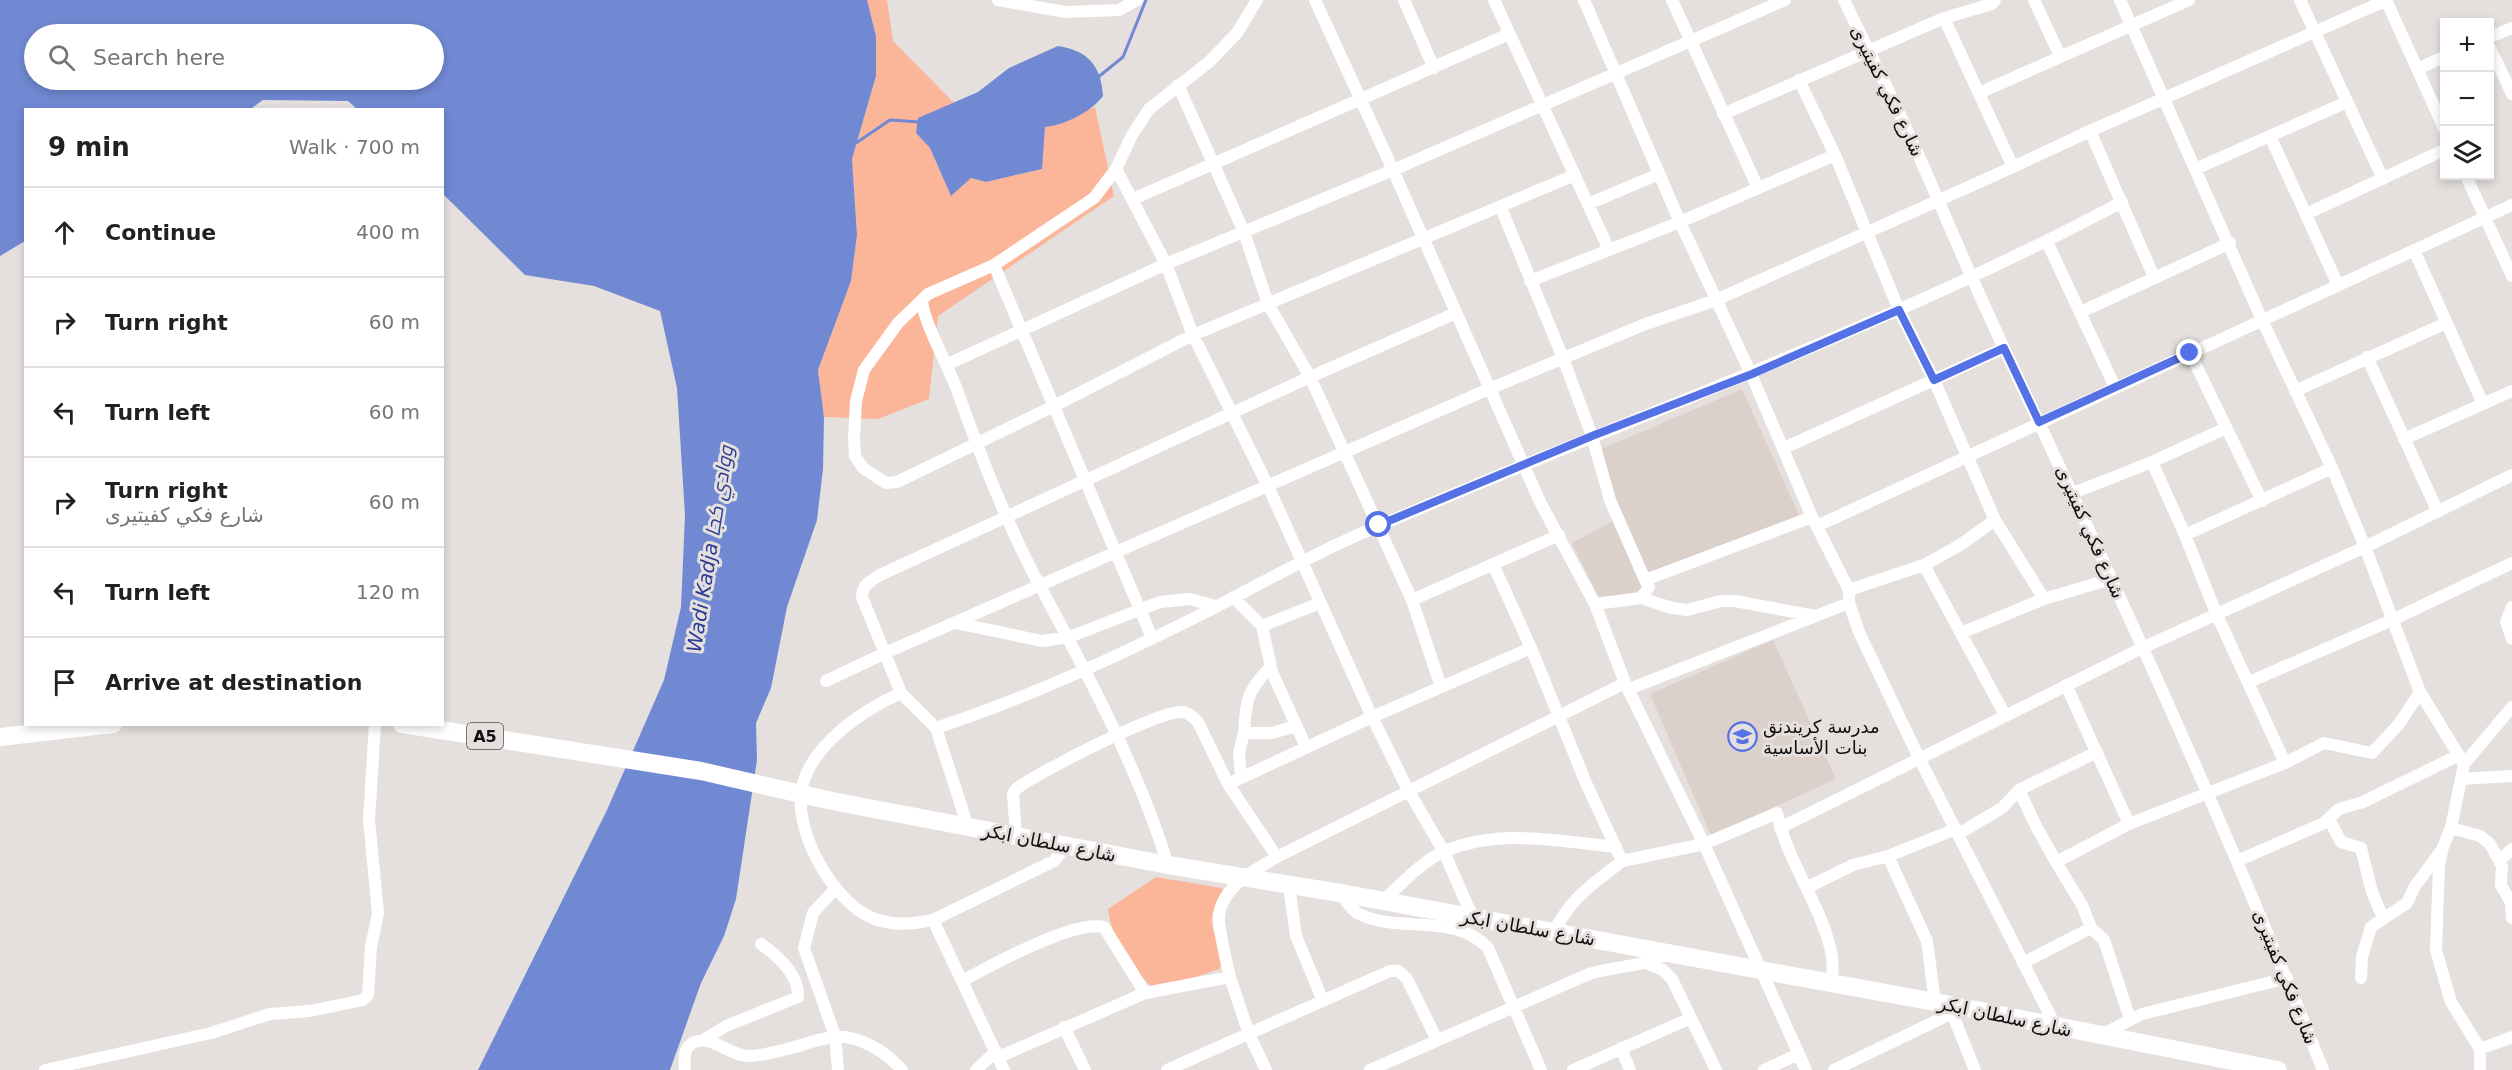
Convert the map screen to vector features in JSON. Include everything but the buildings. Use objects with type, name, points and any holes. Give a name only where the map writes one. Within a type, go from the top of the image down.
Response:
[{"type":"highway","points":[[0,737],[96,726]]},
{"type":"highway","name":"شارع سلطان ابكر","points":[[414,726],[701,771],[800,794],[1066,846],[1241,878],[1340,893],[1935,1002],[1957,1010],[2278,1070]]},
{"type":"street","points":[[998,0],[1065,12],[1119,10],[1137,0]]},
{"type":"street","points":[[1055,0],[1065,12]]},
{"type":"street","points":[[1257,0],[1237,33],[1209,62],[1149,109],[1132,135],[1116,169],[1094,198],[994,265],[928,294],[898,323],[864,370],[856,401],[855,456],[863,468],[886,483],[897,482],[1193,336],[1575,175]]},
{"type":"street","points":[[1315,0],[1540,502],[1595,604],[1627,686],[1704,844],[1806,1070]]},
{"type":"street","points":[[1404,0],[1434,68]]},
{"type":"street","points":[[1494,0],[1609,250]]},
{"type":"street","points":[[1584,0],[1680,222],[1752,374],[1815,522],[1849,590],[1849,603],[1859,632],[1919,758],[2056,1027]]},
{"type":"street","points":[[1672,0],[1758,188]]},
{"type":"street","points":[[948,364],[1166,264],[1393,170],[1785,0]]},
{"type":"street","name":"شارع فكي كفيتيرى","points":[[1844,0],[1909,134],[1971,277],[2073,493],[2208,793],[2288,978],[2323,1070]]},
{"type":"street","points":[[1723,114],[1944,18],[1992,4],[1995,0]]},
{"type":"street","points":[[2034,0],[2060,56]]},
{"type":"street","points":[[2121,0],[2262,320],[2332,468],[2421,692],[2462,760],[2461,779],[2451,828],[2439,865],[2436,950],[2451,1002],[2480,1049],[2481,1070]]},
{"type":"street","points":[[1979,93],[2189,0]]},
{"type":"street","points":[[2300,0],[2383,179]]},
{"type":"street","points":[[826,681],[885,652],[1489,389],[1642,325],[1716,300],[2013,167],[2090,130],[2386,0],[2444,126]]},
{"type":"street","points":[[1944,18],[2013,167]]},
{"type":"street","points":[[2494,35],[2512,28]]},
{"type":"street","points":[[1133,199],[1509,34]]},
{"type":"street","points":[[2494,56],[2512,94]]},
{"type":"street","points":[[2417,69],[2440,59]]},
{"type":"street","points":[[1799,80],[1835,155],[1899,310],[1934,380],[1995,520],[2044,599]]},
{"type":"street","points":[[1178,84],[1244,232],[1268,304],[1310,377],[1412,600],[1441,687]]},
{"type":"street","points":[[2195,169],[2347,102]]},
{"type":"street","points":[[2090,130],[2154,277]]},
{"type":"street","points":[[2271,136],[2338,285]]},
{"type":"street","points":[[2306,214],[2440,152]]},
{"type":"street","points":[[1530,281],[1680,222],[1835,155]]},
{"type":"street","points":[[1116,169],[1166,264],[1193,336],[1268,486],[1372,717],[1408,790],[1444,852],[1473,918]]},
{"type":"street","points":[[1588,204],[1659,174]]},
{"type":"street","points":[[2468,180],[2512,276]]},
{"type":"street","points":[[936,728],[976,714],[1084,669],[1152,638],[1302,560],[1379,525],[1592,436],[1752,374],[1899,310],[2047,242],[2122,202]]},
{"type":"street","points":[[1645,580],[1815,522],[1967,455],[2512,205]]},
{"type":"street","points":[[1501,208],[1563,358],[1592,436],[1610,500],[1649,587],[1641,598]]},
{"type":"street","points":[[2047,242],[2115,387]]},
{"type":"street","points":[[2081,312],[2230,243]]},
{"type":"street","points":[[2414,250],[2483,404]]},
{"type":"street","points":[[994,265],[1020,331],[1152,638]]},
{"type":"street","points":[[922,302],[948,364],[976,443],[1008,517],[1040,586],[1069,636],[1116,735],[1149,809],[1168,865]]},
{"type":"street","points":[[968,827],[936,728],[901,693],[861,597],[867,583],[1310,377],[1456,313]]},
{"type":"street","points":[[2295,391],[2446,323]]},
{"type":"street","points":[[1784,448],[2004,348]]},
{"type":"street","points":[[2190,353],[2262,501]]},
{"type":"street","points":[[2367,357],[2437,510]]},
{"type":"street","points":[[2404,439],[2512,391]]},
{"type":"street","points":[[2073,493],[2152,462],[2226,428]]},
{"type":"street","points":[[2152,462],[2185,535],[2216,613],[2286,763]]},
{"type":"street","points":[[2185,535],[2332,468]]},
{"type":"street","points":[[1780,828],[2142,648],[2365,547],[2512,475]]},
{"type":"street","points":[[1849,590],[1924,565],[1960,545],[1995,520]]},
{"type":"street","points":[[1412,600],[1559,535]]},
{"type":"street","points":[[2249,682],[2392,620],[2512,563]]},
{"type":"street","points":[[1493,564],[1622,861]]},
{"type":"street","points":[[1924,565],[2005,715]]},
{"type":"street","points":[[1961,633],[2044,599],[2111,579]]},
{"type":"street","points":[[1233,597],[1262,626],[1270,667],[1306,747]]},
{"type":"street","points":[[1595,604],[1641,598],[1672,608],[1688,610],[1721,601],[1735,601],[1815,616]]},
{"type":"street","points":[[956,623],[1034,640],[1051,640],[1069,636],[1140,608],[1180,599],[1216,606]]},
{"type":"street","points":[[1262,626],[1320,603]]},
{"type":"street","points":[[1266,1070],[1249,1034],[1230,977],[1219,917],[1226,899],[1241,878],[1408,790],[1558,716],[1627,686],[1849,603]]},
{"type":"street","points":[[2512,607],[2506,622],[2512,639]]},
{"type":"street","points":[[1227,784],[1372,717],[1531,648]]},
{"type":"street","points":[[1241,778],[1239,753],[1244,733],[1246,700],[1256,682],[1270,667]]},
{"type":"street","points":[[2066,685],[2129,824]]},
{"type":"street","points":[[2056,862],[2129,824],[2286,763],[2324,743],[2372,753],[2399,724],[2421,692]]},
{"type":"street","points":[[901,693],[877,704],[838,732],[808,771],[800,794],[809,846],[835,889],[852,906],[872,918],[893,924],[913,924],[933,920],[1054,861],[1066,846]]},
{"type":"street","points":[[2237,861],[2329,819],[2339,809],[2364,802],[2462,760],[2512,707]]},
{"type":"street","points":[[1016,836],[1013,799],[1016,789],[1116,735],[1182,711],[1190,714],[1198,722],[1227,784],[1277,857]]},
{"type":"street","points":[[45,1070],[211,1033],[270,1014],[310,1011],[363,1000],[368,995],[371,947],[378,913],[369,820],[375,726]]},
{"type":"street","points":[[1244,733],[1272,733],[1296,726]]},
{"type":"street","points":[[1808,887],[1852,865],[1888,856],[1957,832],[2002,808],[2019,790],[2097,752]]},
{"type":"street","points":[[2461,779],[2512,776]]},
{"type":"street","points":[[2019,790],[2036,826],[2082,905],[2091,928],[2101,936],[2106,945],[2130,1019]]},
{"type":"street","points":[[1553,933],[1563,913],[1577,895],[1622,861],[1704,844],[1777,813],[1780,828],[1808,887],[1831,951],[1832,984]]},
{"type":"street","points":[[2329,819],[2341,842],[2361,848],[2372,892],[2383,918]]},
{"type":"street","points":[[2451,828],[2486,839],[2502,866],[2501,885],[2510,897],[2512,918]]},
{"type":"street","points":[[1383,901],[1430,860],[1444,852],[1504,838],[1529,837],[1616,847]]},
{"type":"street","points":[[2361,978],[2362,957],[2371,927],[2401,909],[2443,847]]},
{"type":"street","points":[[2500,860],[2512,849]]},
{"type":"street","points":[[1888,856],[1927,941],[1935,1002]]},
{"type":"street","points":[[1289,885],[1296,936],[1323,1001]]},
{"type":"street","points":[[835,889],[824,898],[813,913],[804,948],[835,1036],[838,1070]]},
{"type":"street","points":[[1340,893],[1353,910],[1369,918],[1449,928],[1478,937],[1488,948],[1540,1070]]},
{"type":"street","points":[[933,920],[1004,1070]]},
{"type":"street","points":[[962,981],[1070,931],[1094,925],[1104,927],[1108,931],[1145,993]]},
{"type":"street","points":[[2024,963],[2091,928]]},
{"type":"street","points":[[685,1070],[685,1053],[688,1046],[705,1040],[726,1026],[798,997],[798,988],[788,971],[771,951],[761,944]]},
{"type":"street","points":[[1648,964],[1669,953]]},
{"type":"street","points":[[1370,1070],[1596,972],[1625,965],[1648,964],[1663,970],[1672,979],[1716,1070]]},
{"type":"street","points":[[1167,1070],[1389,971],[1399,971],[1407,980],[1437,1040]]},
{"type":"street","points":[[976,1070],[997,1054],[1145,993],[1230,977]]},
{"type":"street","points":[[2100,1036],[2142,1014],[2288,978]]},
{"type":"street","points":[[1834,1070],[1957,1010],[1975,1070]]},
{"type":"street","points":[[1573,1070],[1691,1018]]},
{"type":"street","points":[[1064,1027],[1085,1070]]},
{"type":"street","points":[[705,1040],[750,1056],[835,1036],[861,1041],[884,1052],[902,1070]]},
{"type":"street","points":[[2480,1049],[2512,1036]]},
{"type":"street","points":[[1621,1048],[1630,1070]]},
{"type":"street","points":[[1764,1070],[1799,1054]]},
{"type":"shaded area","points":[[867,0],[887,0],[893,41],[954,103],[918,118],[916,133],[930,148],[951,195],[971,178],[986,182],[1041,169],[1045,127],[1095,107],[1114,196],[938,316],[929,399],[878,419],[824,417],[818,370],[851,281],[857,235],[852,159],[876,76],[876,36]]},
{"type":"shaded area","points":[[1742,389],[1799,515],[1647,576],[1612,498],[1599,450]]},
{"type":"shaded area","points":[[1617,519],[1645,589],[1601,602],[1572,543]]},
{"type":"shaded area","name":"مدرسة كريندنق بنات الأساسية","points":[[1773,640],[1836,779],[1711,836],[1650,694]]},
{"type":"shaded area","points":[[1156,877],[1222,888],[1224,894],[1212,916],[1213,929],[1221,956],[1219,969],[1172,985],[1153,988],[1123,952],[1113,932],[1108,909]]},
{"type":"water","name":"Wadi Kadja ووادي كجا","points":[[0,0],[867,0],[876,36],[876,76],[852,159],[857,235],[851,281],[818,370],[824,417],[823,469],[817,520],[787,607],[771,688],[756,723],[757,760],[736,899],[724,936],[701,983],[670,1070],[478,1070],[607,810],[664,680],[681,607],[685,515],[677,388],[660,311],[594,286],[525,275],[444,195],[444,108],[356,108],[348,101],[263,100],[252,108],[24,108],[24,242],[0,256]]},
{"type":"water","points":[[1058,46],[1077,52],[1091,61],[1099,76],[1103,96],[1077,117],[1061,124],[1045,127],[1042,169],[986,182],[971,178],[951,196],[930,148],[916,133],[918,118],[978,92],[1009,68]]},
{"type":"waterway","points":[[1097,78],[1123,57],[1146,0]]},
{"type":"waterway","points":[[856,143],[890,120],[920,122]]},
{"type":"place","name":"مدرسة كريندنق بنات الأساسية","points":[[1742,737]]},
{"type":"route","points":[[1379,525],[1592,436],[1752,374],[1899,310],[1934,380],[2004,348],[2039,422],[2190,353]]}]
